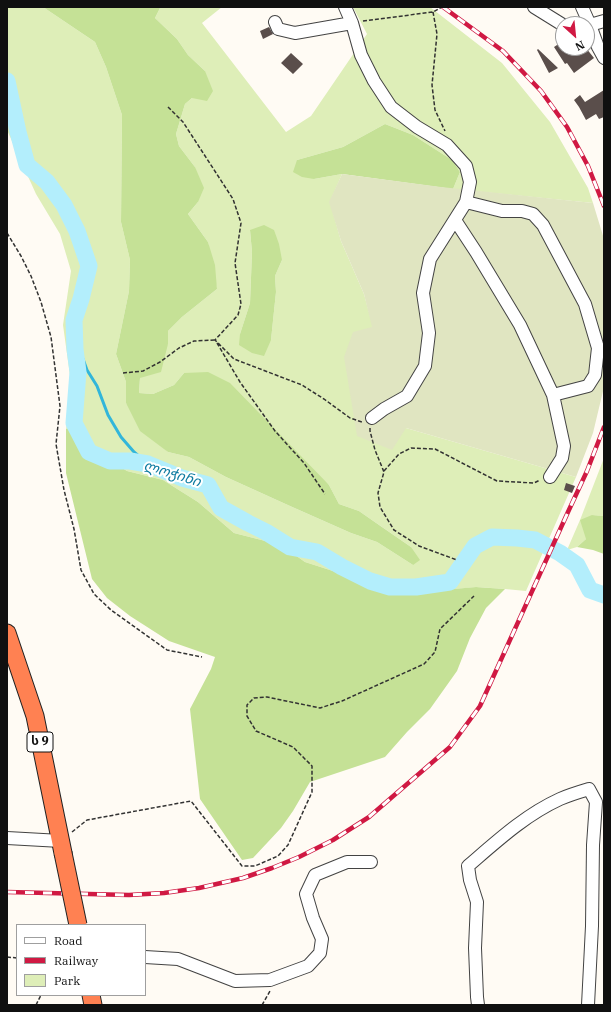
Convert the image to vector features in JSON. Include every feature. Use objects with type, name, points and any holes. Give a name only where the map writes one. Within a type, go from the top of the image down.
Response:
[{"type":"highway","name":"ს 9","points":[[7,633],[35,716],[78,924]]},
{"type":"street","points":[[345,7],[352,23],[361,55],[374,81],[391,107],[417,127],[447,145],[466,166],[470,182],[466,202],[430,259],[423,293],[429,333],[425,366],[407,396],[384,409],[372,418]]},
{"type":"street","points":[[534,7],[555,20]]},
{"type":"street","points":[[274,22],[278,29],[295,34],[352,23]]},
{"type":"street","points":[[595,39],[604,58]]},
{"type":"street","points":[[466,202],[502,211],[522,211],[533,214],[543,225],[585,304],[598,348],[594,375],[588,386],[553,395]]},
{"type":"street","points":[[455,220],[520,325],[553,395],[564,446],[562,458],[550,477]]},
{"type":"street","points":[[478,1005],[476,948],[477,902],[470,880],[468,866],[507,832],[530,815],[560,798],[589,789],[596,802],[593,845],[592,926],[588,1005]]},
{"type":"street","points":[[7,838],[62,847]]},
{"type":"street","points":[[146,957],[178,959],[235,981],[270,980],[308,966],[320,953],[322,939],[306,894],[315,874],[347,862],[371,862]]},
{"type":"path","points":[[352,23],[433,12],[442,7]]},
{"type":"path","points":[[433,12],[437,34],[432,85],[436,110],[447,135]]},
{"type":"path","points":[[123,373],[143,371],[160,362],[179,348],[194,341],[215,340],[238,314],[241,304],[236,264],[241,223],[233,199],[183,122],[168,107]]},
{"type":"path","points":[[7,234],[21,256],[30,276],[41,302],[51,337],[60,406],[56,444],[81,570],[94,594],[111,610],[167,650],[202,657]]},
{"type":"path","points":[[215,340],[234,359],[302,385],[350,418],[363,422],[372,418]]},
{"type":"path","points":[[215,340],[240,382],[275,431],[304,463],[325,494]]},
{"type":"path","points":[[372,418],[370,431],[375,450],[384,472]]},
{"type":"path","points":[[457,560],[419,546],[394,530],[380,507],[378,493],[384,472],[399,454],[411,448],[435,449],[497,481],[534,483],[550,477]]},
{"type":"path","points":[[62,847],[88,820],[191,801],[242,866],[255,866],[278,856],[288,845],[312,792],[312,766],[293,747],[256,731],[248,716],[247,705],[254,698],[267,696],[320,708],[342,701],[424,664],[435,652],[440,629],[474,596]]},
{"type":"path","points":[[262,1005],[271,989],[270,980]]},
{"type":"path","points":[[36,1005],[40,996]]},
{"type":"green space","points":[[7,7],[43,7],[95,42],[106,67],[122,115],[121,222],[130,260],[129,291],[116,354],[126,382],[126,403],[168,452],[189,457],[226,477],[290,506],[351,533],[377,542],[413,565],[411,547],[359,511],[339,504],[329,485],[184,373],[174,385],[153,394],[139,393],[140,378],[168,344],[168,331],[182,317],[217,289],[208,242],[188,214],[198,202],[195,167],[179,146],[176,134],[185,104],[192,98],[205,71],[188,55],[177,39],[155,18],[160,8],[222,7],[202,23],[286,132],[311,116],[367,34],[353,7],[430,7],[502,63],[550,122],[588,188],[593,203],[453,189],[460,172],[452,160],[413,135],[385,124],[343,147],[297,160],[314,179],[342,174],[330,202],[341,241],[364,294],[373,327],[406,428],[576,477],[526,591],[477,587],[420,592],[388,592],[364,581],[305,562],[281,545],[234,533],[198,502],[163,480],[127,471],[95,451],[79,428],[66,429],[72,390],[63,325],[71,271],[60,234],[36,194],[7,130]],"holes":[[[250,230],[282,260],[275,276],[276,292],[271,340],[240,334],[250,303],[252,252]]]},
{"type":"green space","points":[[43,7],[171,7],[160,8],[155,18],[177,39],[188,55],[205,71],[213,91],[207,101],[192,98],[185,104],[176,134],[179,146],[195,167],[204,188],[198,202],[188,214],[208,242],[215,265],[217,289],[182,317],[168,331],[168,344],[161,372],[140,378],[139,393],[153,394],[174,385],[184,373],[208,372],[230,383],[329,485],[339,504],[359,511],[411,547],[420,560],[413,565],[377,542],[351,533],[290,506],[226,477],[189,457],[168,452],[140,431],[126,403],[126,382],[116,354],[129,291],[130,260],[121,222],[122,115],[106,67],[95,42]]},
{"type":"green space","points":[[385,124],[413,135],[452,160],[460,172],[453,189],[342,174],[314,179],[302,177],[293,172],[297,160],[343,147]]},
{"type":"green space","points":[[342,174],[441,187],[593,203],[604,239],[604,387],[593,433],[576,477],[406,428],[392,450],[357,436],[344,357],[353,332],[372,327],[364,294],[341,241],[329,202]]},
{"type":"green space","points":[[264,225],[274,230],[279,244],[282,260],[275,276],[276,292],[271,340],[264,356],[252,353],[239,345],[240,334],[250,303],[252,252],[250,230]]},
{"type":"green space","points":[[79,428],[95,451],[127,471],[163,480],[198,502],[234,533],[281,545],[305,562],[364,581],[388,592],[420,592],[476,587],[505,589],[486,608],[470,638],[457,671],[430,709],[385,757],[310,782],[281,828],[253,858],[242,860],[200,799],[190,709],[211,669],[215,657],[169,641],[130,616],[107,598],[92,579],[66,473],[66,429]]},
{"type":"green space","points":[[604,458],[604,516],[592,515],[586,539],[577,547],[567,550],[580,520]]},
{"type":"green space","points":[[592,515],[604,516],[604,554],[577,547],[586,539],[580,520]]},
{"type":"building","points":[[269,27],[273,34],[263,39],[260,31]]},
{"type":"building","points":[[538,49],[558,68],[549,73],[537,50]]},
{"type":"building","points":[[291,53],[303,64],[293,74],[281,63]]},
{"type":"building","points":[[560,56],[592,56],[594,58],[574,73],[567,63],[565,64]]},
{"type":"building","points":[[604,90],[604,117],[599,119],[596,114],[586,120],[574,100],[580,95],[585,102]]},
{"type":"building","points":[[566,483],[575,486],[572,493],[564,490]]},
{"type":"waterway","name":"ლოჭინი","points":[[7,81],[27,165],[47,182],[64,205],[77,231],[89,266],[74,320],[75,349],[78,372],[74,423],[89,452],[110,461],[130,461],[148,464],[182,478],[208,485],[221,508],[266,532],[290,547],[317,552],[370,581],[390,587],[416,587],[450,582],[475,546],[492,537],[535,540],[560,553],[577,565],[590,590],[604,595]]},
{"type":"waterway","points":[[75,349],[83,359],[87,370],[97,386],[108,415],[121,437],[134,452],[148,464]]},
{"type":"railway","points":[[443,7],[503,51],[541,91],[567,127],[588,166],[604,206]]},
{"type":"railway","points":[[7,892],[129,895],[164,893],[199,888],[243,878],[299,857],[333,840],[369,817],[450,747],[480,706],[587,471],[604,427]]}]
